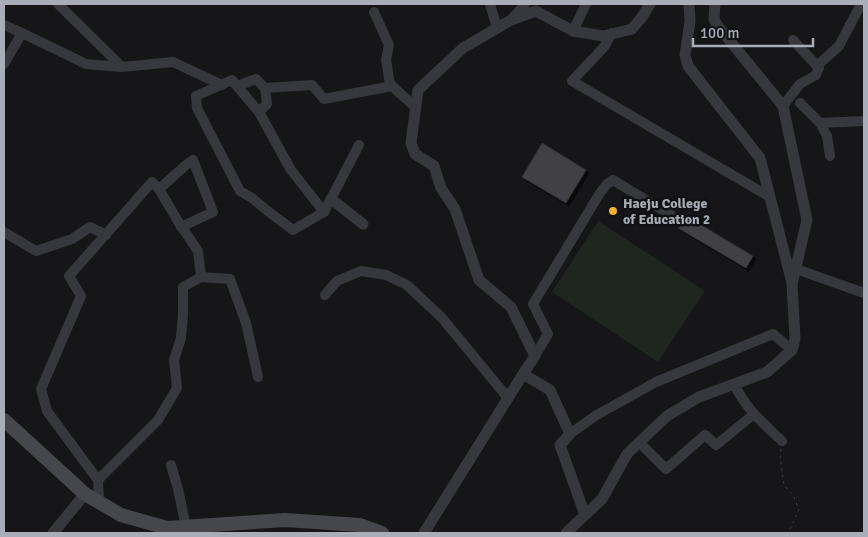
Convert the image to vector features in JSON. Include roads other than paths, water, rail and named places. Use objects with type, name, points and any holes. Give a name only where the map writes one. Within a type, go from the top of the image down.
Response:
[{"type":"main road","points":[[4,420],[85,494],[121,515],[167,528],[285,520],[360,525],[382,533]]},
{"type":"street","points":[[58,4],[122,68]]},
{"type":"street","points":[[490,4],[497,28]]},
{"type":"street","points":[[511,20],[525,4]]},
{"type":"street","points":[[573,32],[586,4]]},
{"type":"street","points":[[535,356],[511,308],[479,280],[455,209],[441,188],[434,166],[415,154],[411,143],[418,90],[463,48],[511,20],[536,11],[573,32],[603,36],[632,29],[650,4]]},
{"type":"street","points":[[566,533],[602,499],[627,454],[667,416],[699,397],[767,372],[792,350],[795,339],[792,284],[760,158],[688,66],[685,55],[690,21],[690,4]]},
{"type":"street","points":[[716,4],[714,19],[717,25],[783,106],[807,220],[792,284]]},
{"type":"street","points":[[783,106],[800,84],[816,75],[820,63],[839,46],[861,4]]},
{"type":"street","points":[[374,12],[389,45],[386,60],[390,84],[416,108]]},
{"type":"street","points":[[4,25],[86,64],[122,68],[173,62],[222,85]]},
{"type":"street","points":[[4,64],[22,33]]},
{"type":"street","points":[[612,34],[604,47],[572,82],[770,197]]},
{"type":"street","points":[[794,40],[819,68]]},
{"type":"street","points":[[237,86],[256,79],[264,88],[267,104],[259,112]]},
{"type":"street","points":[[324,212],[291,170],[259,112],[232,80],[196,96],[197,108],[240,191],[293,230],[324,212],[359,145]]},
{"type":"street","points":[[264,88],[312,85],[324,99],[392,86]]},
{"type":"street","points":[[800,103],[820,123],[827,136],[830,156]]},
{"type":"street","points":[[820,123],[864,121]]},
{"type":"street","points":[[159,189],[193,160],[213,212],[181,227]]},
{"type":"street","points":[[424,533],[548,334],[533,304],[607,184],[613,180],[679,220]]},
{"type":"street","points":[[98,502],[98,480],[47,411],[41,389],[81,296],[69,276],[152,182],[159,189],[181,227],[198,251],[201,276]]},
{"type":"street","points":[[331,199],[363,224]]},
{"type":"street","points":[[4,232],[36,250],[72,239],[90,227],[106,235]]},
{"type":"street","points":[[796,269],[864,293]]},
{"type":"street","points":[[325,295],[337,282],[361,271],[386,275],[407,285],[442,318],[508,398]]},
{"type":"street","points":[[98,480],[158,420],[177,388],[174,360],[181,338],[183,287],[201,276],[230,279],[246,323],[258,377]]},
{"type":"street","points":[[585,515],[560,445],[570,434],[595,416],[656,382],[773,334],[792,350]]},
{"type":"street","points":[[523,374],[550,390],[570,434]]},
{"type":"street","points":[[734,384],[741,398],[754,414],[782,441]]},
{"type":"street","points":[[639,442],[666,470],[705,435],[716,445],[754,414]]},
{"type":"street","points":[[171,465],[186,527]]},
{"type":"street","points":[[53,533],[85,494]]},
{"type":"place","name":"Haeju College of Education 2","points":[[613,211]]}]
